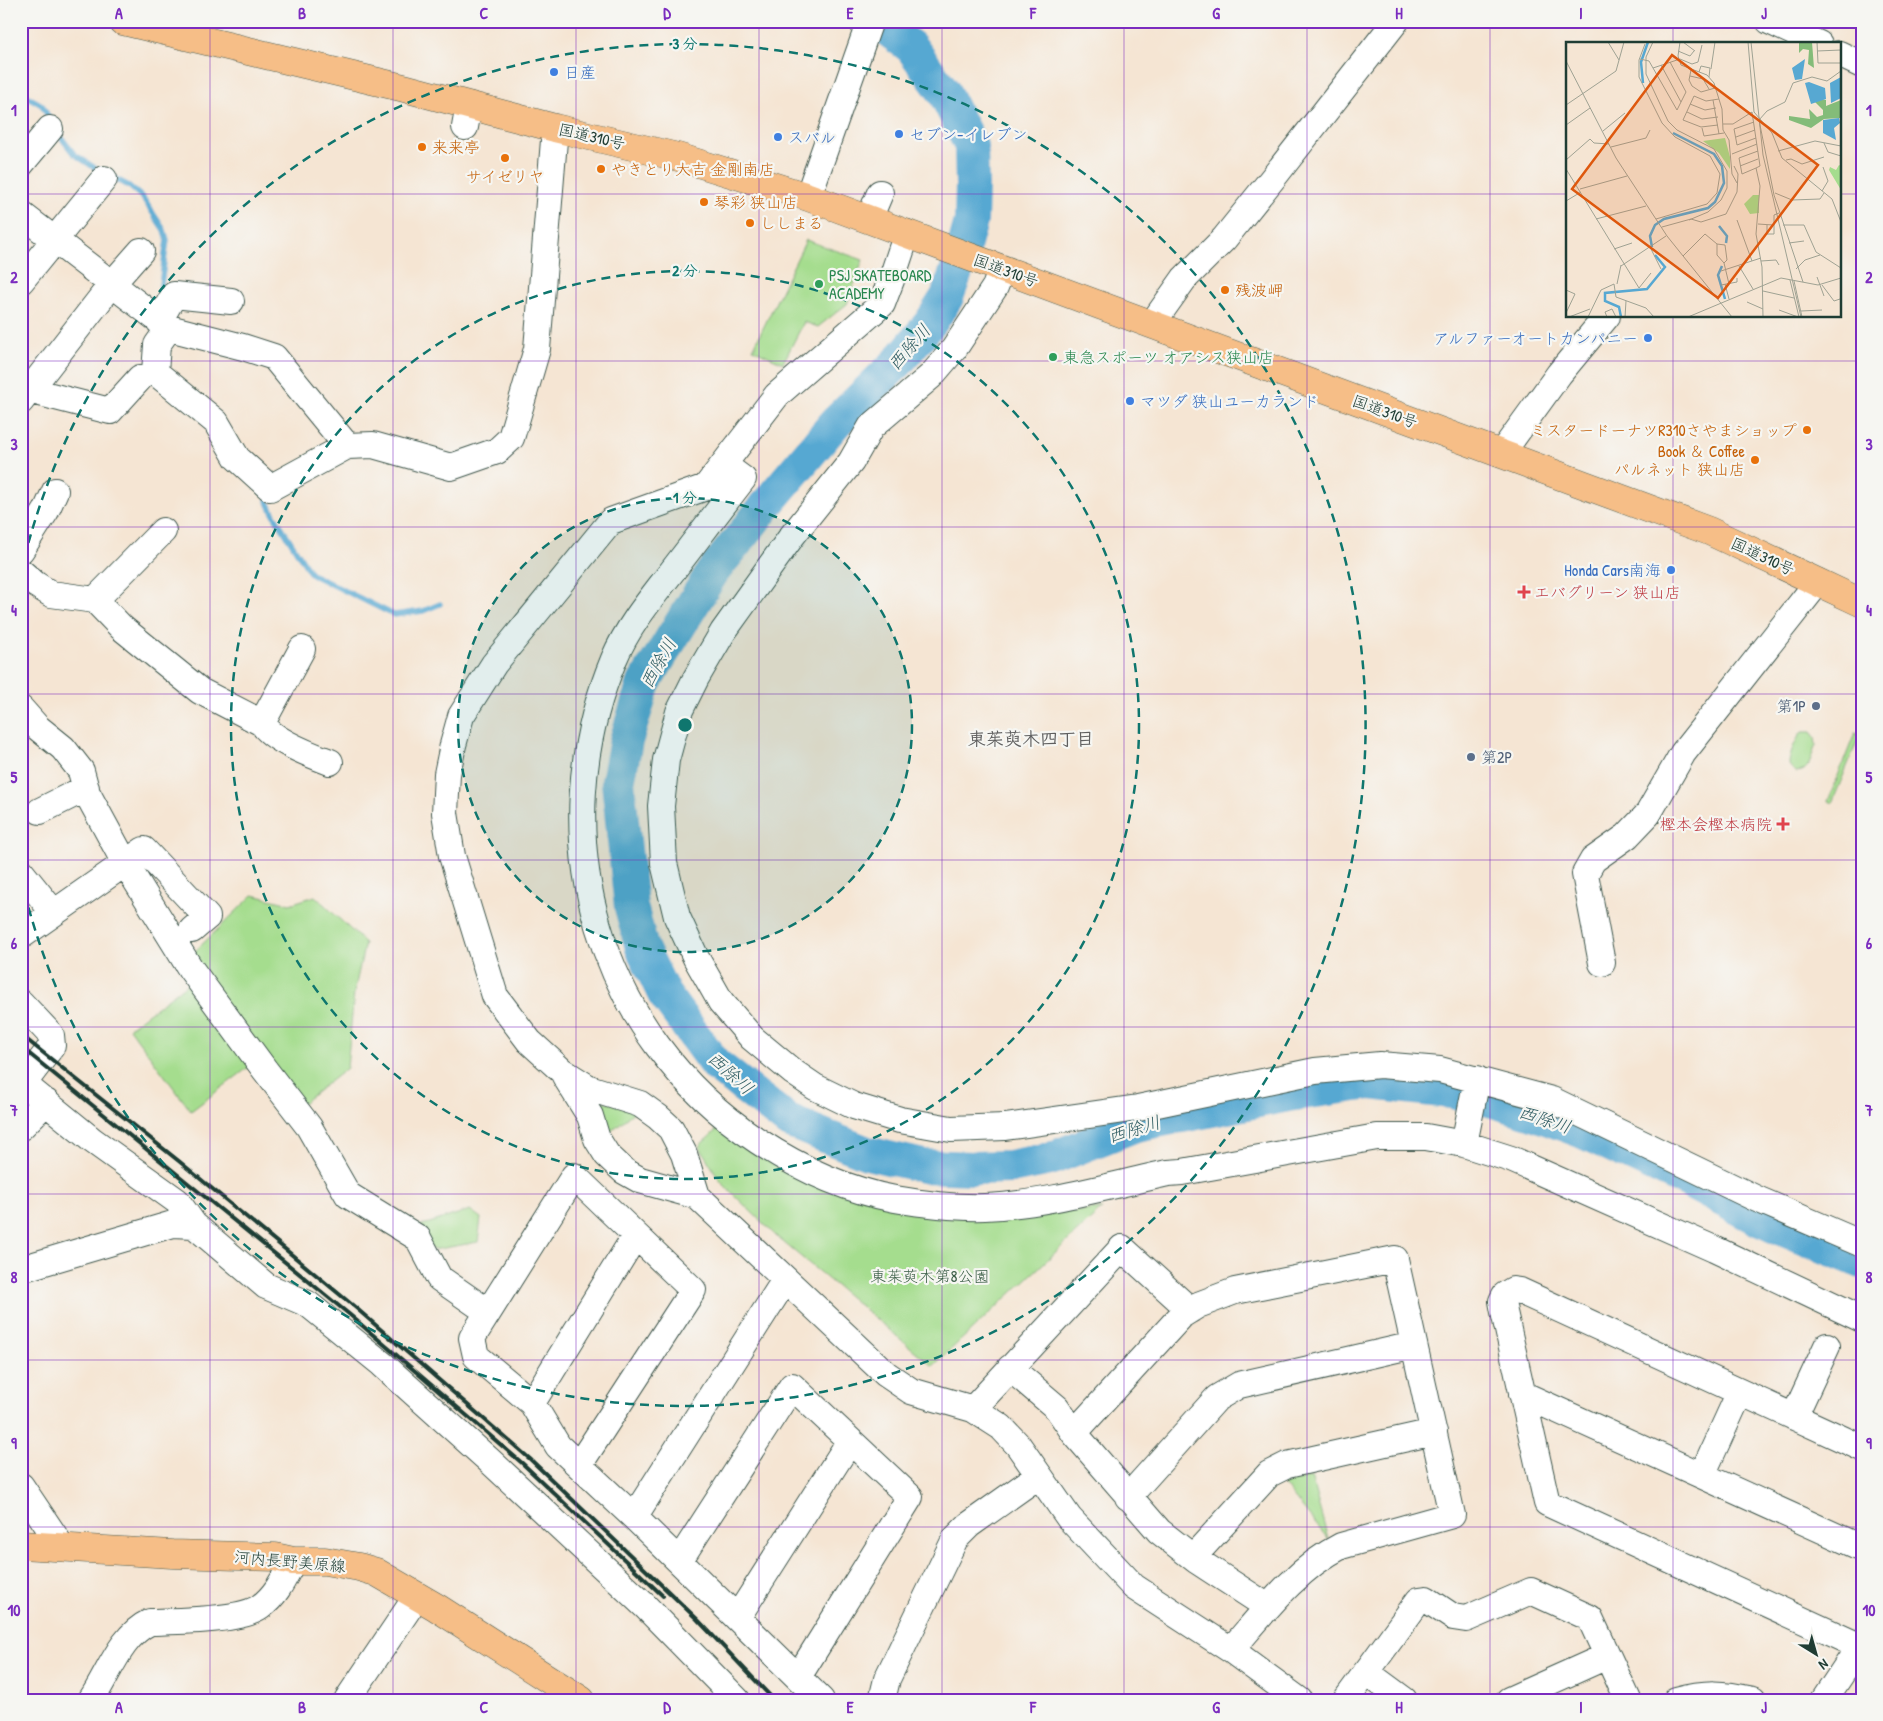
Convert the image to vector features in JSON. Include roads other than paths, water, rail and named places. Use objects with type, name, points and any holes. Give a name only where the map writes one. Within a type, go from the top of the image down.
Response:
[{"type":"main road","name":"国道310号","points":[[122,21],[467,116],[555,128],[678,157],[808,197],[1709,531],[1818,582],[1860,599]]},
{"type":"main road","name":"河内長野美原線","points":[[21,1544],[172,1554],[275,1557],[293,1561],[325,1561],[359,1567],[376,1572],[417,1596],[581,1700]]},
{"type":"street","points":[[1152,324],[1184,280],[1224,239],[1267,186],[1396,21]]},
{"type":"street","points":[[1782,24],[1813,42]]},
{"type":"street","points":[[808,197],[866,33]]},
{"type":"street","points":[[1840,54],[1862,65]]},
{"type":"street","points":[[270,488],[347,446],[373,445],[451,467],[497,451],[511,438],[537,349],[555,128]]},
{"type":"street","points":[[22,163],[50,129]]},
{"type":"street","points":[[21,281],[104,179]]},
{"type":"street","points":[[869,219],[880,193]]},
{"type":"street","points":[[21,214],[160,321],[274,357],[347,446]]},
{"type":"street","points":[[697,1196],[684,1154],[671,1129],[658,1116],[640,1104],[588,1088],[562,1072],[529,1041],[495,996],[452,856],[445,813],[446,774],[461,716],[494,664],[611,521],[706,487],[776,395],[882,304],[893,275],[916,237]]},
{"type":"street","points":[[140,378],[110,411],[23,398],[112,284],[141,251]]},
{"type":"street","points":[[997,268],[995,287],[954,349],[931,376],[871,427],[851,462],[792,536],[723,632],[679,712],[666,760],[661,806],[664,863],[677,917],[696,958],[721,1002],[752,1038],[793,1072],[815,1087],[854,1106],[900,1120],[951,1129],[1006,1127],[1138,1108],[1315,1071],[1357,1066],[1440,1070],[1476,1082],[1552,1100],[1748,1195],[1862,1244]]},
{"type":"street","points":[[232,301],[174,295],[160,321],[142,343],[140,378],[153,394],[166,396],[204,429],[227,464],[239,474],[270,488]]},
{"type":"street","points":[[1501,454],[1559,374],[1605,318]]},
{"type":"street","points":[[160,321],[155,372],[216,422],[237,458],[270,488]]},
{"type":"street","points":[[724,464],[743,479],[652,598],[629,630],[614,658],[601,693],[586,749],[583,772],[582,828],[585,870],[592,904],[612,967],[646,1031],[670,1063],[717,1111],[778,1155],[810,1171],[894,1199],[955,1206],[984,1207],[1054,1198],[1168,1173],[1377,1137],[1426,1137],[1465,1140],[1714,1250],[1862,1319]]},
{"type":"street","points":[[21,550],[55,508]]},
{"type":"street","points":[[95,600],[163,531]]},
{"type":"street","points":[[21,572],[34,584],[50,594],[95,600],[122,628],[200,691],[262,723],[266,730],[305,753],[330,762]]},
{"type":"street","points":[[1602,963],[1585,874],[1593,860],[1627,836],[1648,814],[1683,754],[1818,582]]},
{"type":"street","points":[[262,723],[302,649]]},
{"type":"street","points":[[26,726],[63,748],[81,771],[86,788],[126,863],[190,968],[264,1070],[309,1127],[348,1195],[418,1238],[439,1278],[488,1312]]},
{"type":"street","points":[[40,812],[86,788]]},
{"type":"street","points":[[21,936],[144,850],[207,917],[192,930]]},
{"type":"street","points":[[21,872],[54,913]]},
{"type":"street","points":[[21,1003],[51,1035],[52,1046],[22,1083],[92,1140],[176,1201],[194,1225],[266,1286],[308,1304],[382,1364],[491,1462],[638,1599],[736,1700]]},
{"type":"street","points":[[562,1072],[590,1116],[597,1139],[607,1155],[624,1171],[640,1180],[697,1196],[886,1374],[910,1391],[973,1409],[1001,1427],[1018,1445],[1069,1518],[1134,1587],[1231,1650],[1299,1700]]},
{"type":"street","points":[[1465,1140],[1476,1082]]},
{"type":"street","points":[[21,1127],[46,1102]]},
{"type":"street","points":[[579,1465],[693,1290],[574,1176],[472,1338],[476,1356],[532,1403],[558,1446],[634,1517],[821,1700]]},
{"type":"street","points":[[21,1269],[173,1224],[194,1225]]},
{"type":"street","points":[[532,1403],[635,1236]]},
{"type":"street","points":[[973,1409],[1122,1248],[1190,1310]]},
{"type":"street","points":[[1074,1433],[1182,1315],[1190,1310],[1216,1297],[1235,1291],[1395,1259],[1452,1515],[1341,1546],[1325,1554],[1310,1565],[1268,1607],[1231,1650]]},
{"type":"street","points":[[634,1517],[785,1280]]},
{"type":"street","points":[[1824,1700],[1859,1649],[1547,1503],[1502,1301],[1505,1295],[1513,1290],[1520,1291],[1862,1448]]},
{"type":"street","points":[[1128,1497],[1217,1398],[1239,1385],[1414,1345]]},
{"type":"street","points":[[1794,1417],[1827,1346]]},
{"type":"street","points":[[1010,1368],[1057,1408],[1074,1433],[1159,1531],[1192,1557],[1268,1607]]},
{"type":"street","points":[[679,1561],[792,1386],[910,1497],[798,1677]]},
{"type":"street","points":[[1702,1475],[1740,1392]]},
{"type":"street","points":[[1522,1394],[1862,1548]]},
{"type":"street","points":[[1192,1557],[1269,1474],[1287,1465],[1434,1432]]},
{"type":"street","points":[[737,1618],[850,1441]]},
{"type":"street","points":[[882,1700],[888,1679],[955,1539],[969,1525],[1038,1476]]},
{"type":"street","points":[[21,1486],[62,1547]]},
{"type":"street","points":[[91,1700],[124,1644],[138,1628],[150,1622],[239,1616],[259,1608],[280,1586],[293,1561]]},
{"type":"street","points":[[1346,1700],[1419,1600],[1426,1599],[1453,1617],[1466,1619],[1531,1591],[1590,1618],[1628,1700]]},
{"type":"street","points":[[346,1700],[417,1596]]},
{"type":"street","points":[[1508,1700],[1607,1656]]},
{"type":"street","points":[[1366,1672],[1404,1700]]},
{"type":"street","points":[[1676,1700],[1691,1696],[1726,1694],[1753,1700]]},
{"type":"waterway","name":"西除川","points":[[876,21],[911,47],[944,92],[971,146],[971,221],[961,258],[947,297],[931,322],[898,362],[836,422],[712,573],[644,683],[626,741],[618,782],[631,907],[642,948],[664,994],[715,1064],[788,1121],[867,1153],[923,1166],[973,1168],[1010,1167],[1050,1159],[1136,1125],[1288,1095],[1370,1083],[1452,1092],[1486,1099],[1533,1113],[1581,1131],[1685,1180],[1760,1220],[1862,1262]]},
{"type":"waterway","points":[[21,93],[42,105],[51,122]]},
{"type":"waterway","points":[[57,132],[74,154],[101,172]]},
{"type":"waterway","points":[[112,177],[129,186],[143,198],[164,230],[167,240],[160,292]]},
{"type":"waterway","points":[[267,500],[274,515],[311,574],[394,615],[423,611],[440,604]]},
{"type":"railway","points":[[21,1035],[180,1162],[356,1308],[530,1459],[697,1619],[774,1700]]},
{"type":"railway","points":[[21,1047],[350,1315],[522,1463],[663,1596]]},
{"type":"place","name":"日産","points":[[554,72]]},
{"type":"place","name":"セブン-イレブン","points":[[899,134]]},
{"type":"place","name":"スバル","points":[[778,137]]},
{"type":"place","name":"来来亭","points":[[422,147]]},
{"type":"place","name":"サイゼリヤ","points":[[505,158]]},
{"type":"place","name":"やきとり大吉 金剛南店","points":[[601,169]]},
{"type":"place","name":"琴彩 狭山店","points":[[704,202]]},
{"type":"place","name":"ししまる","points":[[750,223]]},
{"type":"place","name":"PSJ SKATEBOARD ACADEMY","points":[[819,284]]},
{"type":"place","name":"残波岬","points":[[1225,290]]},
{"type":"place","name":"アルファーオートカンパニー","points":[[1648,338]]},
{"type":"place","name":"東急スポーツ オアシス狭山店","points":[[1053,357]]},
{"type":"place","name":"マツダ 狭山ユーカランド","points":[[1130,401]]},
{"type":"place","name":"ミスタードーナツR310さやまショップ","points":[[1807,430]]},
{"type":"place","name":"Book ＆ Coffee パルネット 狭山店","points":[[1755,460]]},
{"type":"place","name":"Honda Cars南海","points":[[1671,570]]},
{"type":"place","name":"エバグリーン 狭山店","points":[[1524,592]]},
{"type":"place","name":"第1P","points":[[1816,706]]},
{"type":"place","name":"第2P","points":[[1471,757]]},
{"type":"place","name":"樫本会樫本病院","points":[[1783,824]]},
{"type":"district","name":"東茱萸木四丁目","points":[[1031,738]]},
{"type":"park label","name":"東茱萸木第8公園","points":[[930,1276]]}]
